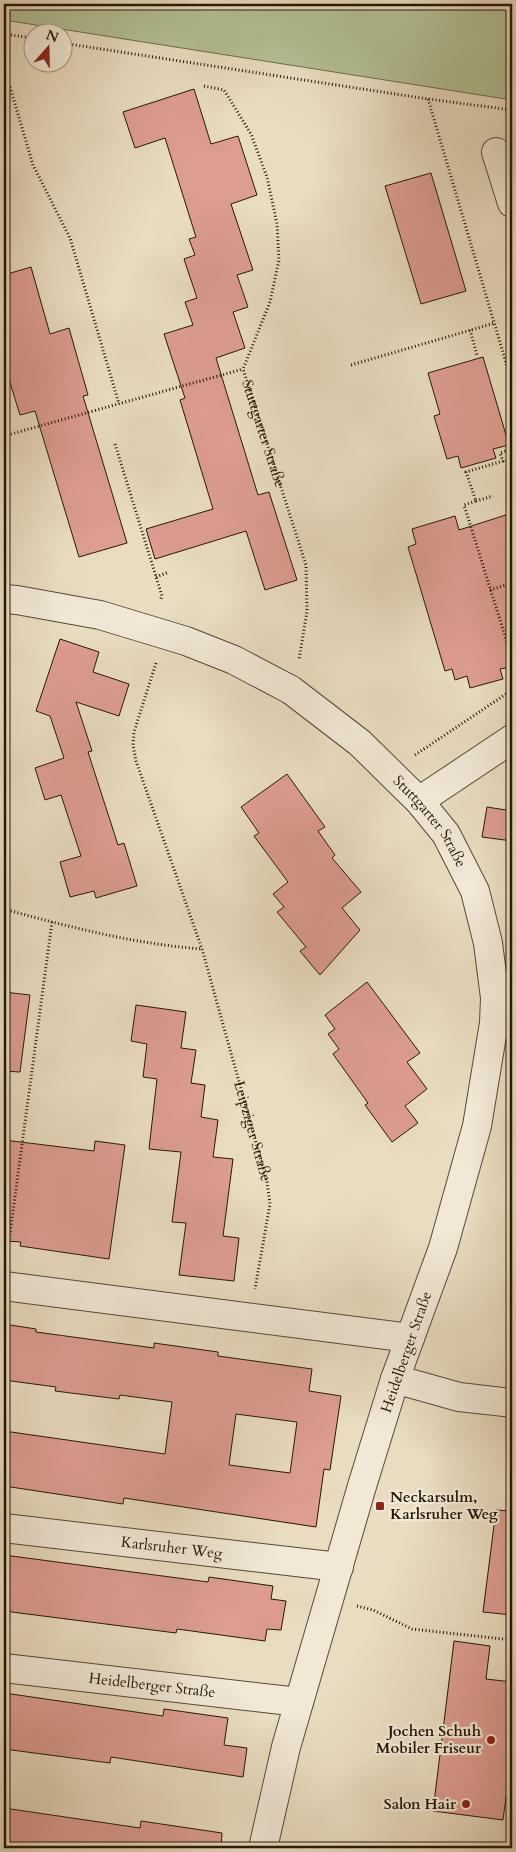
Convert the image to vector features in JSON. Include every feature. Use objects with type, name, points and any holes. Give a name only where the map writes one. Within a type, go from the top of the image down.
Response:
[{"type":"street","points":[[496,152],[512,204]]},
{"type":"street","name":"Stuttgarter Straße","points":[[4,599],[100,615],[234,660],[292,690],[360,743],[419,801],[446,834],[475,891],[503,998]]},
{"type":"street","points":[[419,801],[512,739]]},
{"type":"street","name":"Heidelberger Straße","points":[[263,1848],[284,1756],[362,1486],[396,1379],[443,1248],[477,1126],[494,1023],[503,998]]},
{"type":"street","points":[[5,1273],[250,1316],[410,1338]]},
{"type":"street","points":[[396,1379],[459,1397],[512,1403]]},
{"type":"street","name":"Karlsruher Weg","points":[[4,1528],[339,1567]]},
{"type":"street","name":"Heidelberger Straße","points":[[4,1668],[299,1702]]},
{"type":"path","points":[[4,34],[22,37]]},
{"type":"path","points":[[72,45],[512,110]]},
{"type":"path","name":"Stuttgarter Straße","points":[[204,86],[224,90],[251,134],[267,177],[277,224],[278,260],[270,302],[243,369],[306,565],[307,611],[302,651],[292,690]]},
{"type":"path","points":[[10,87],[33,165],[70,238],[119,404]]},
{"type":"path","points":[[428,99],[512,383]]},
{"type":"path","points":[[352,365],[495,323]]},
{"type":"path","points":[[470,330],[477,355]]},
{"type":"path","points":[[4,436],[243,369]]},
{"type":"path","points":[[4,910],[169,947],[202,949],[132,746],[158,633],[162,596],[115,444]]},
{"type":"path","points":[[476,501],[466,472],[503,460],[500,453],[512,449]]},
{"type":"path","points":[[493,496],[464,505],[512,658]]},
{"type":"path","points":[[156,576],[169,572]]},
{"type":"path","points":[[490,590],[512,583]]},
{"type":"path","points":[[390,772],[512,690]]},
{"type":"path","points":[[5,1273],[52,922]]},
{"type":"path","name":"Leipziger Straße","points":[[202,949],[268,1182],[270,1204],[250,1316]]},
{"type":"path","points":[[373,1610],[412,1629],[512,1640]]},
{"type":"green space","points":[[4,4],[512,4],[512,100],[72,31],[72,22],[22,23],[4,20]]},
{"type":"building","points":[[194,89],[211,144],[238,136],[257,195],[231,204],[253,270],[237,275],[248,307],[233,312],[245,348],[216,358],[258,495],[269,492],[297,580],[265,590],[246,531],[155,559],[146,529],[213,509],[180,400],[185,398],[164,334],[193,325],[185,302],[197,298],[184,259],[195,255],[189,239],[196,237],[165,138],[135,148],[123,112]]},
{"type":"building","points":[[431,173],[466,291],[421,304],[385,186]]},
{"type":"building","points":[[31,267],[50,334],[69,328],[88,395],[83,396],[127,543],[79,557],[35,411],[20,415],[4,363],[4,275]]},
{"type":"building","points":[[483,357],[509,445],[493,449],[496,458],[461,468],[458,456],[447,459],[434,416],[440,414],[428,373]]},
{"type":"building","points":[[512,513],[512,667],[500,669],[503,679],[470,688],[467,676],[455,680],[452,669],[445,671],[408,547],[416,544],[412,529],[455,516],[459,530]]},
{"type":"building","points":[[60,639],[99,652],[93,672],[129,684],[119,716],[76,702],[92,751],[88,752],[118,845],[124,843],[137,886],[96,898],[94,891],[70,897],[60,862],[81,856],[61,795],[45,800],[35,768],[64,758],[50,716],[36,711]]},
{"type":"building","points":[[287,774],[325,827],[318,831],[335,855],[332,858],[361,892],[342,908],[360,930],[320,975],[300,951],[306,947],[277,912],[284,907],[273,894],[288,882],[254,836],[259,833],[241,807]]},
{"type":"building","points":[[487,807],[512,811],[512,841],[482,837]]},
{"type":"building","points":[[367,982],[420,1053],[407,1062],[427,1089],[405,1106],[418,1123],[392,1142],[365,1105],[368,1103],[333,1054],[339,1049],[328,1034],[335,1029],[325,1015]]},
{"type":"building","points":[[4,992],[30,995],[20,1072],[4,1071]]},
{"type":"building","points":[[136,1005],[186,1012],[181,1048],[196,1050],[191,1083],[205,1085],[201,1117],[218,1120],[213,1157],[233,1159],[223,1236],[239,1238],[234,1281],[179,1275],[186,1223],[172,1222],[181,1152],[149,1149],[157,1079],[143,1077],[147,1044],[131,1041]]},
{"type":"building","points":[[4,1140],[94,1151],[95,1141],[125,1145],[109,1259],[20,1246],[21,1242],[4,1241]]},
{"type":"building","points":[[4,1324],[36,1329],[36,1332],[154,1348],[154,1343],[218,1352],[218,1356],[312,1369],[309,1391],[341,1396],[330,1470],[324,1469],[316,1527],[124,1498],[123,1504],[4,1486],[4,1431],[165,1454],[172,1402],[120,1395],[119,1399],[55,1391],[56,1387],[4,1380]],"holes":[[[236,1414],[297,1422],[290,1473],[229,1465]]]},
{"type":"building","points":[[496,1510],[512,1511],[512,1615],[483,1612]]},
{"type":"building","points":[[4,1555],[208,1582],[209,1577],[273,1586],[271,1599],[286,1601],[281,1630],[267,1629],[265,1641],[177,1629],[176,1633],[4,1611]]},
{"type":"building","points":[[454,1641],[490,1646],[486,1679],[512,1682],[512,1798],[506,1797],[503,1820],[433,1811]]},
{"type":"building","points":[[4,1693],[163,1716],[164,1709],[228,1718],[224,1745],[247,1748],[243,1777],[111,1757],[110,1763],[4,1749]]},
{"type":"building","points":[[4,1808],[140,1828],[141,1821],[222,1833],[221,1848],[4,1848]]},
{"type":"place","name":"Neckarsulm, Karlsruher Weg","points":[[380,1506]]},
{"type":"place","name":"Jochen Schuh Mobiler Friseur","points":[[491,1740]]},
{"type":"place","name":"Salon Hair","points":[[466,1804]]}]
